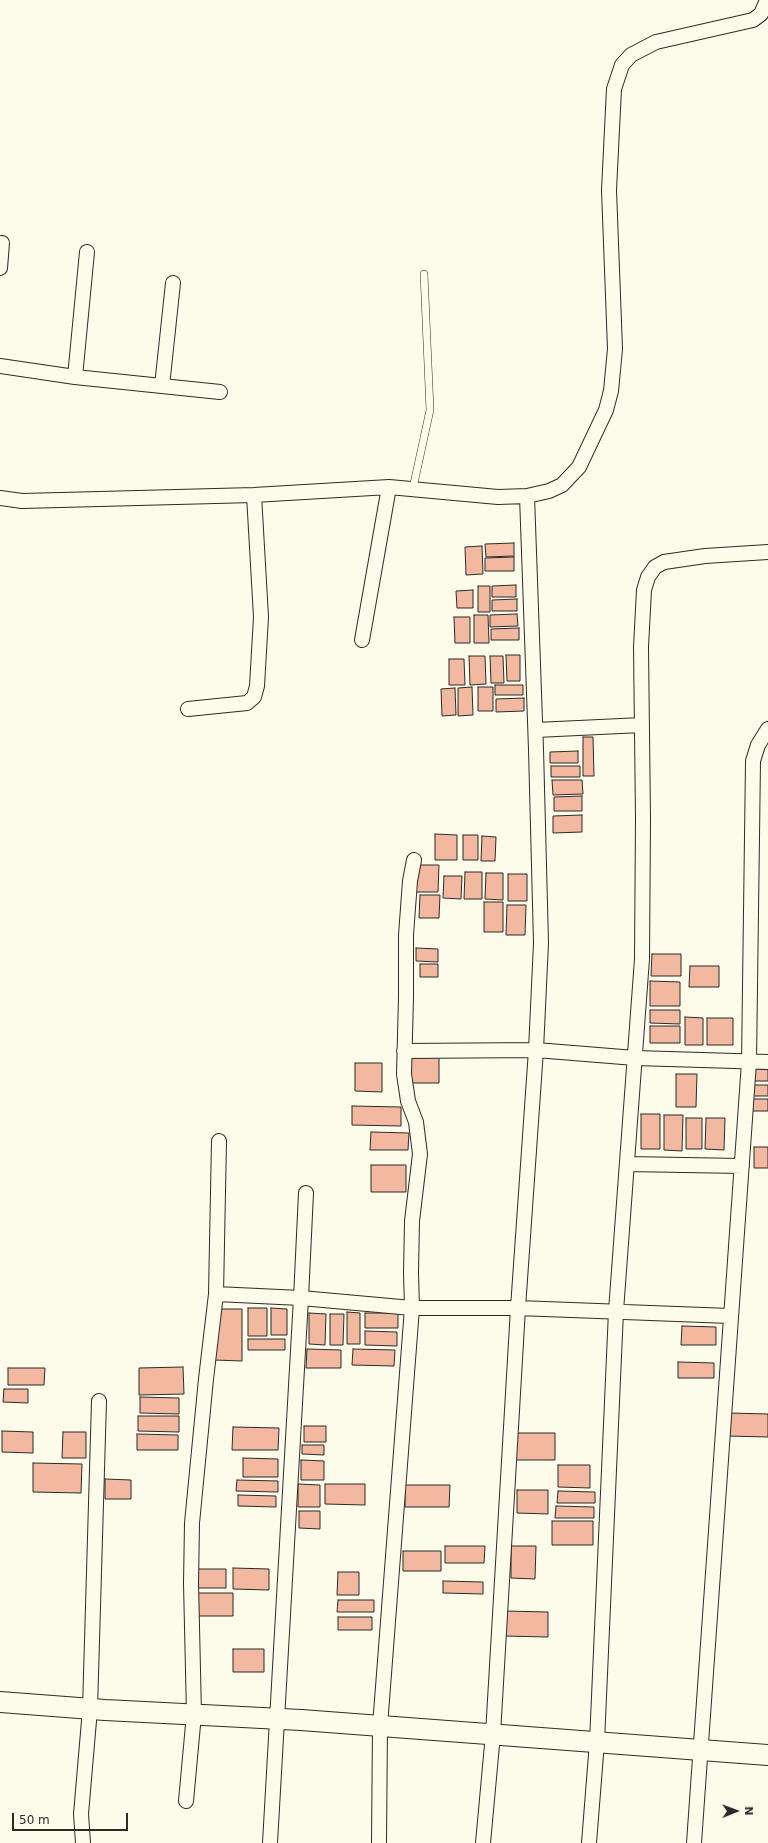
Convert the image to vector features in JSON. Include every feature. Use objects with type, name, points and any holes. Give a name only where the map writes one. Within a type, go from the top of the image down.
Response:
[{"type":"street","points":[[0,498],[22,501],[254,495],[389,487],[498,496],[527,496],[549,491],[562,485],[579,467],[606,410],[611,391],[615,349],[609,190],[614,88],[622,65],[631,55],[656,42],[753,20],[761,14],[767,0]]},
{"type":"street","points":[[0,268],[2,243]]},
{"type":"street","points":[[75,377],[87,252]]},
{"type":"street","points":[[162,386],[173,283]]},
{"type":"street","points":[[0,366],[75,377],[220,392]]},
{"type":"street","points":[[362,640],[389,487]]},
{"type":"street","points":[[188,709],[247,703],[254,697],[257,686],[261,617],[254,495]]},
{"type":"street","points":[[483,1843],[493,1734],[518,1308],[536,1050],[541,943],[536,730],[527,496]]},
{"type":"street","points":[[590,1843],[597,1742],[616,1311],[642,959],[642,725],[640,647],[644,590],[651,572],[655,567],[664,562],[705,556],[768,552]]},
{"type":"street","points":[[536,730],[642,725]]},
{"type":"street","points":[[694,1843],[702,1750],[748,1062],[753,761],[758,745],[768,730]]},
{"type":"street","points":[[379,1843],[380,1726],[412,1308],[412,1222],[420,1154],[420,1140],[416,1122],[405,1089],[404,1051],[406,935],[410,881],[414,860]]},
{"type":"street","points":[[404,1051],[536,1050],[635,1058],[768,1062]]},
{"type":"street","points":[[186,1801],[194,1714],[192,1523],[216,1294],[219,1141]]},
{"type":"street","points":[[627,1164],[742,1166]]},
{"type":"street","points":[[270,1843],[306,1193]]},
{"type":"street","points":[[216,1294],[301,1298],[412,1308],[518,1308],[730,1316]]},
{"type":"street","points":[[82,1843],[81,1814],[90,1709],[99,1401]]},
{"type":"street","points":[[0,1702],[90,1709],[278,1719],[768,1754]]},
{"type":"lane","points":[[413,488],[430,410],[424,274]]},
{"type":"building","points":[[514,543],[514,556],[486,557],[485,544]]},
{"type":"building","points":[[482,546],[483,574],[466,575],[465,547]]},
{"type":"building","points":[[514,557],[514,571],[485,571],[485,558]]},
{"type":"building","points":[[516,585],[516,597],[492,597],[492,586]]},
{"type":"building","points":[[478,586],[490,586],[490,612],[478,612]]},
{"type":"building","points":[[473,590],[473,608],[457,608],[456,591]]},
{"type":"building","points":[[517,599],[517,611],[492,611],[492,600]]},
{"type":"building","points":[[517,614],[518,626],[490,627],[490,615]]},
{"type":"building","points":[[474,615],[488,615],[489,643],[474,643]]},
{"type":"building","points":[[454,617],[470,617],[470,643],[455,643]]},
{"type":"building","points":[[519,628],[519,640],[491,640],[491,629]]},
{"type":"building","points":[[506,655],[520,655],[520,681],[507,681]]},
{"type":"building","points":[[469,656],[485,656],[486,684],[470,685]]},
{"type":"building","points":[[490,656],[503,656],[504,683],[491,683]]},
{"type":"building","points":[[449,659],[464,659],[465,685],[449,685]]},
{"type":"building","points":[[495,685],[523,685],[523,695],[495,695]]},
{"type":"building","points":[[472,687],[473,715],[458,716],[458,688]]},
{"type":"building","points":[[478,687],[493,687],[493,711],[478,711]]},
{"type":"building","points":[[455,688],[456,715],[442,716],[441,689]]},
{"type":"building","points":[[524,698],[524,711],[496,712],[496,699]]},
{"type":"building","points":[[583,737],[593,737],[594,776],[583,776]]},
{"type":"building","points":[[578,751],[578,763],[550,763],[550,752]]},
{"type":"building","points":[[551,766],[580,766],[580,777],[551,777]]},
{"type":"building","points":[[552,780],[582,780],[583,794],[553,795]]},
{"type":"building","points":[[582,796],[582,811],[554,811],[554,797]]},
{"type":"building","points":[[582,815],[582,832],[553,833],[553,816]]},
{"type":"building","points":[[435,834],[457,835],[457,860],[435,860]]},
{"type":"building","points":[[463,835],[478,835],[478,860],[463,860]]},
{"type":"building","points":[[482,836],[496,837],[495,861],[481,861]]},
{"type":"building","points":[[416,865],[439,865],[438,892],[416,892]]},
{"type":"building","points":[[465,872],[482,872],[482,899],[464,899]]},
{"type":"building","points":[[486,873],[503,873],[503,900],[485,899]]},
{"type":"building","points":[[508,874],[527,874],[527,901],[508,901]]},
{"type":"building","points":[[444,876],[462,876],[461,899],[443,898]]},
{"type":"building","points":[[420,895],[440,895],[439,918],[419,918]]},
{"type":"building","points":[[484,902],[503,902],[503,932],[484,932]]},
{"type":"building","points":[[507,905],[526,905],[525,935],[506,935]]},
{"type":"building","points":[[416,948],[438,949],[438,962],[416,961]]},
{"type":"building","points":[[652,954],[681,954],[681,976],[651,976]]},
{"type":"building","points":[[420,964],[438,964],[438,977],[420,977]]},
{"type":"building","points":[[690,966],[719,966],[719,987],[689,987]]},
{"type":"building","points":[[650,981],[680,982],[680,1006],[650,1006]]},
{"type":"building","points":[[650,1010],[680,1010],[680,1024],[650,1023]]},
{"type":"building","points":[[685,1017],[703,1018],[703,1045],[685,1045]]},
{"type":"building","points":[[707,1018],[733,1018],[733,1045],[707,1045]]},
{"type":"building","points":[[650,1026],[680,1026],[680,1043],[650,1043]]},
{"type":"building","points":[[410,1055],[439,1056],[439,1083],[410,1083]]},
{"type":"building","points":[[355,1063],[382,1063],[382,1092],[355,1091]]},
{"type":"building","points":[[754,1069],[768,1069],[768,1081],[754,1081]]},
{"type":"building","points":[[676,1074],[697,1074],[696,1107],[676,1107]]},
{"type":"building","points":[[753,1085],[768,1085],[768,1096],[753,1096]]},
{"type":"building","points":[[752,1099],[768,1099],[768,1111],[752,1111]]},
{"type":"building","points":[[352,1106],[401,1107],[401,1126],[352,1125]]},
{"type":"building","points":[[641,1114],[660,1114],[660,1149],[641,1149]]},
{"type":"building","points":[[664,1115],[683,1115],[682,1151],[664,1150]]},
{"type":"building","points":[[686,1118],[702,1118],[702,1149],[686,1149]]},
{"type":"building","points":[[706,1118],[725,1118],[724,1150],[705,1149]]},
{"type":"building","points":[[371,1132],[409,1133],[408,1150],[370,1150]]},
{"type":"building","points":[[754,1147],[768,1147],[768,1168],[754,1168]]},
{"type":"building","points":[[371,1165],[406,1165],[406,1192],[371,1192]]},
{"type":"building","points":[[248,1308],[267,1308],[267,1336],[248,1336]]},
{"type":"building","points":[[271,1308],[287,1309],[287,1335],[271,1335]]},
{"type":"building","points":[[215,1309],[242,1309],[242,1361],[214,1360]]},
{"type":"building","points":[[347,1312],[360,1313],[360,1344],[347,1344]]},
{"type":"building","points":[[309,1313],[326,1314],[325,1345],[309,1344]]},
{"type":"building","points":[[365,1313],[398,1313],[398,1328],[365,1328]]},
{"type":"building","points":[[330,1314],[344,1314],[343,1345],[330,1345]]},
{"type":"building","points":[[682,1326],[716,1327],[716,1345],[681,1345]]},
{"type":"building","points":[[365,1331],[397,1332],[397,1346],[365,1345]]},
{"type":"building","points":[[248,1339],[285,1339],[285,1350],[248,1350]]},
{"type":"building","points":[[307,1349],[341,1350],[341,1368],[306,1368]]},
{"type":"building","points":[[353,1349],[395,1350],[394,1366],[352,1365]]},
{"type":"building","points":[[678,1362],[714,1363],[714,1378],[678,1378]]},
{"type":"building","points":[[183,1367],[184,1394],[139,1395],[139,1368]]},
{"type":"building","points":[[8,1368],[45,1368],[44,1385],[8,1385]]},
{"type":"building","points":[[4,1389],[28,1389],[28,1403],[3,1402]]},
{"type":"building","points":[[140,1397],[179,1398],[179,1414],[140,1413]]},
{"type":"building","points":[[729,1413],[768,1414],[768,1437],[728,1436]]},
{"type":"building","points":[[138,1416],[179,1416],[179,1432],[138,1431]]},
{"type":"building","points":[[304,1426],[326,1426],[326,1442],[304,1442]]},
{"type":"building","points":[[233,1427],[279,1428],[278,1450],[232,1450]]},
{"type":"building","points":[[2,1431],[33,1432],[33,1453],[2,1452]]},
{"type":"building","points":[[63,1432],[86,1432],[86,1458],[62,1458]]},
{"type":"building","points":[[514,1433],[555,1433],[555,1460],[514,1460]]},
{"type":"building","points":[[137,1434],[178,1435],[178,1450],[137,1450]]},
{"type":"building","points":[[302,1445],[324,1445],[324,1455],[302,1454]]},
{"type":"building","points":[[243,1458],[278,1459],[278,1477],[243,1477]]},
{"type":"building","points":[[301,1460],[324,1461],[324,1480],[301,1480]]},
{"type":"building","points":[[33,1463],[82,1464],[81,1493],[33,1492]]},
{"type":"building","points":[[558,1465],[590,1465],[590,1488],[558,1487]]},
{"type":"building","points":[[105,1479],[131,1480],[131,1499],[105,1499]]},
{"type":"building","points":[[237,1480],[278,1481],[278,1492],[236,1491]]},
{"type":"building","points":[[298,1484],[320,1485],[320,1507],[298,1507]]},
{"type":"building","points":[[325,1484],[365,1484],[365,1505],[325,1504]]},
{"type":"building","points":[[405,1485],[450,1485],[449,1507],[405,1507]]},
{"type":"building","points":[[517,1490],[548,1490],[548,1514],[517,1513]]},
{"type":"building","points":[[558,1491],[595,1492],[595,1503],[557,1503]]},
{"type":"building","points":[[238,1495],[276,1496],[276,1507],[238,1506]]},
{"type":"building","points":[[556,1506],[594,1507],[594,1518],[555,1518]]},
{"type":"building","points":[[299,1511],[320,1511],[320,1529],[299,1528]]},
{"type":"building","points":[[552,1521],[593,1521],[593,1545],[552,1545]]},
{"type":"building","points":[[445,1546],[485,1546],[484,1563],[445,1563]]},
{"type":"building","points":[[511,1546],[536,1546],[535,1579],[511,1578]]},
{"type":"building","points":[[403,1551],[441,1551],[441,1571],[403,1571]]},
{"type":"building","points":[[233,1568],[269,1569],[269,1590],[233,1589]]},
{"type":"building","points":[[198,1569],[226,1569],[226,1588],[198,1588]]},
{"type":"building","points":[[338,1572],[359,1572],[359,1595],[337,1595]]},
{"type":"building","points":[[443,1581],[483,1582],[483,1594],[443,1593]]},
{"type":"building","points":[[197,1593],[233,1593],[233,1616],[196,1616]]},
{"type":"building","points":[[338,1600],[374,1600],[374,1612],[337,1612]]},
{"type":"building","points":[[505,1611],[548,1612],[548,1637],[504,1636]]},
{"type":"building","points":[[338,1617],[372,1617],[372,1630],[338,1630]]},
{"type":"building","points":[[233,1649],[264,1649],[264,1672],[233,1672]]}]
